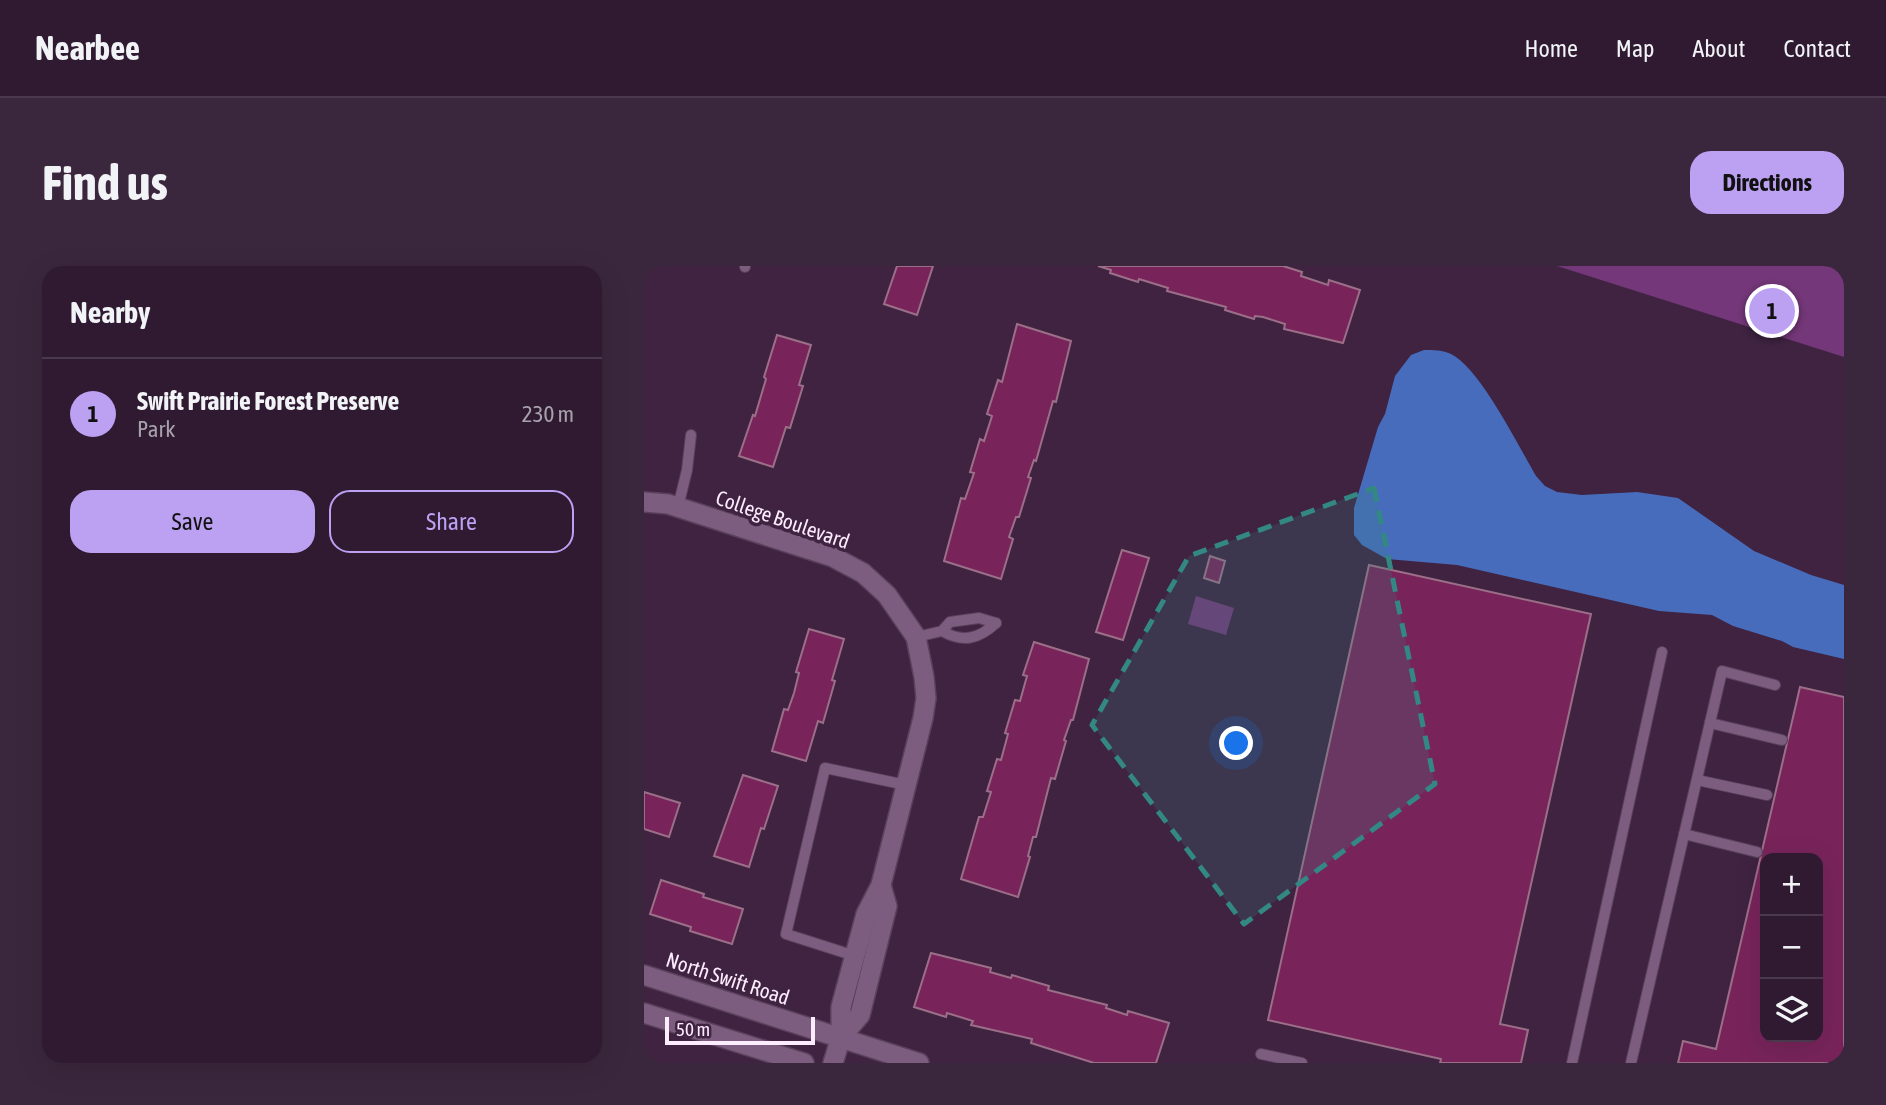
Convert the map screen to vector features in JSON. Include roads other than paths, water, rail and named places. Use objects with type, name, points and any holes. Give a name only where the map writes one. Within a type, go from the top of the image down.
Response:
[{"type":"street","name":"College Boulevard","points":[[644,502],[678,507],[833,557],[863,573],[880,587],[916,637],[926,698],[923,718],[881,885],[866,914],[841,1007],[841,1037],[833,1063]]},
{"type":"street","name":"College Boulevard","points":[[841,1037],[860,1015],[887,906],[881,885]]},
{"type":"street","name":"North Swift Road","points":[[644,975],[919,1063]]},
{"type":"street","points":[[644,1013],[804,1063]]},
{"type":"lane","points":[[678,507],[687,470],[691,435]]},
{"type":"lane","points":[[916,637],[942,631]]},
{"type":"lane","points":[[1572,1063],[1662,652]]},
{"type":"lane","points":[[1631,1063],[1722,671],[1775,684]]},
{"type":"lane","points":[[1710,723],[1782,740]]},
{"type":"lane","points":[[855,956],[786,934],[825,768],[906,785]]},
{"type":"lane","points":[[1697,780],[1768,794]]},
{"type":"lane","points":[[1684,834],[1756,852]]},
{"type":"lane","points":[[1261,1055],[1302,1063]]},
{"type":"water","points":[[1424,350],[1451,354],[1474,375],[1498,409],[1536,476],[1545,486],[1557,492],[1582,495],[1637,492],[1678,498],[1754,551],[1811,575],[1844,585],[1844,659],[1793,647],[1733,626],[1712,615],[1659,611],[1457,565],[1387,559],[1362,545],[1354,535],[1354,508],[1378,427],[1385,414],[1395,376],[1411,355]]},
{"type":"place","name":"Swift Prairie Forest Preserve","points":[[1772,311]]}]
